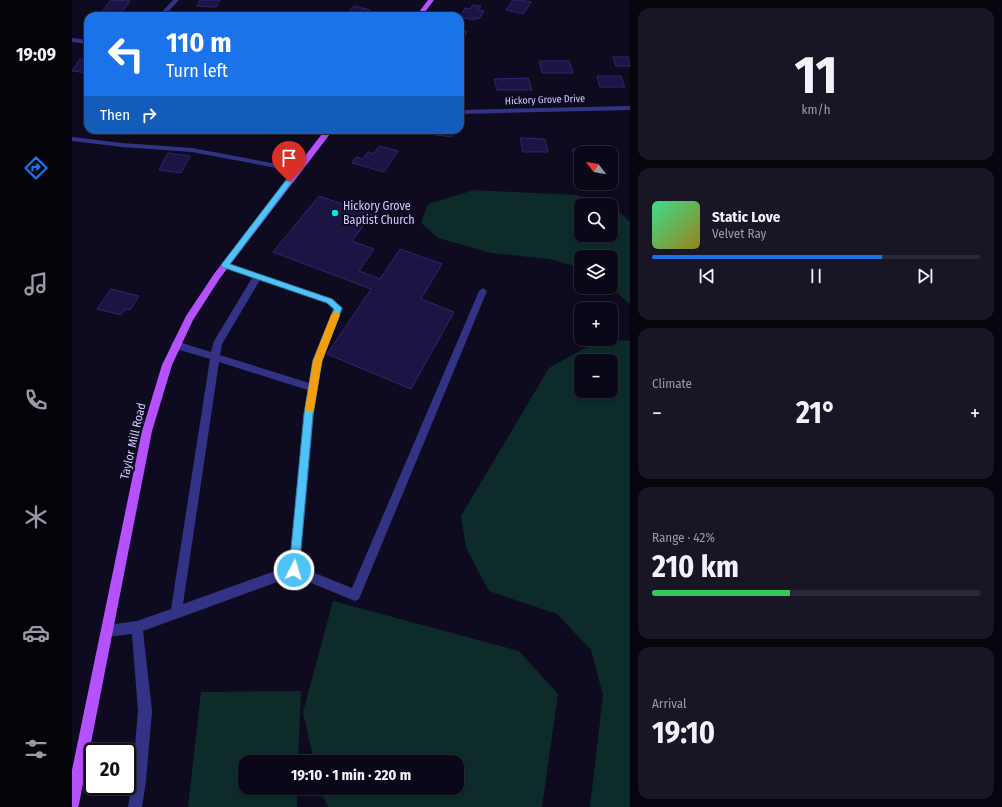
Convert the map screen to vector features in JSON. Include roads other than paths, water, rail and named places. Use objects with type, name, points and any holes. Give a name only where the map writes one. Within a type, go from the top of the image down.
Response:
[{"type":"main road","points":[[422,12],[431,0]]},
{"type":"main road","name":"Taylor Mill Road","points":[[72,804],[147,431],[167,365],[189,318],[225,265],[326,134]]},
{"type":"street","points":[[165,12],[176,0]]},
{"type":"street","points":[[72,40],[84,42]]},
{"type":"street","name":"Hickory Grove Drive","points":[[464,112],[630,108]]},
{"type":"street","points":[[72,139],[122,145],[192,150],[298,170]]},
{"type":"street","points":[[225,265],[330,301],[338,308],[317,361],[309,414],[294,570]]},
{"type":"street","points":[[176,613],[217,344],[258,276]]},
{"type":"street","points":[[107,631],[137,627],[294,570],[355,595],[483,291]]},
{"type":"street","points":[[176,345],[313,388]]},
{"type":"street","points":[[135,807],[139,781],[145,711],[137,627]]},
{"type":"place","name":"Hickory Grove Baptist Church","points":[[335,213]]}]
